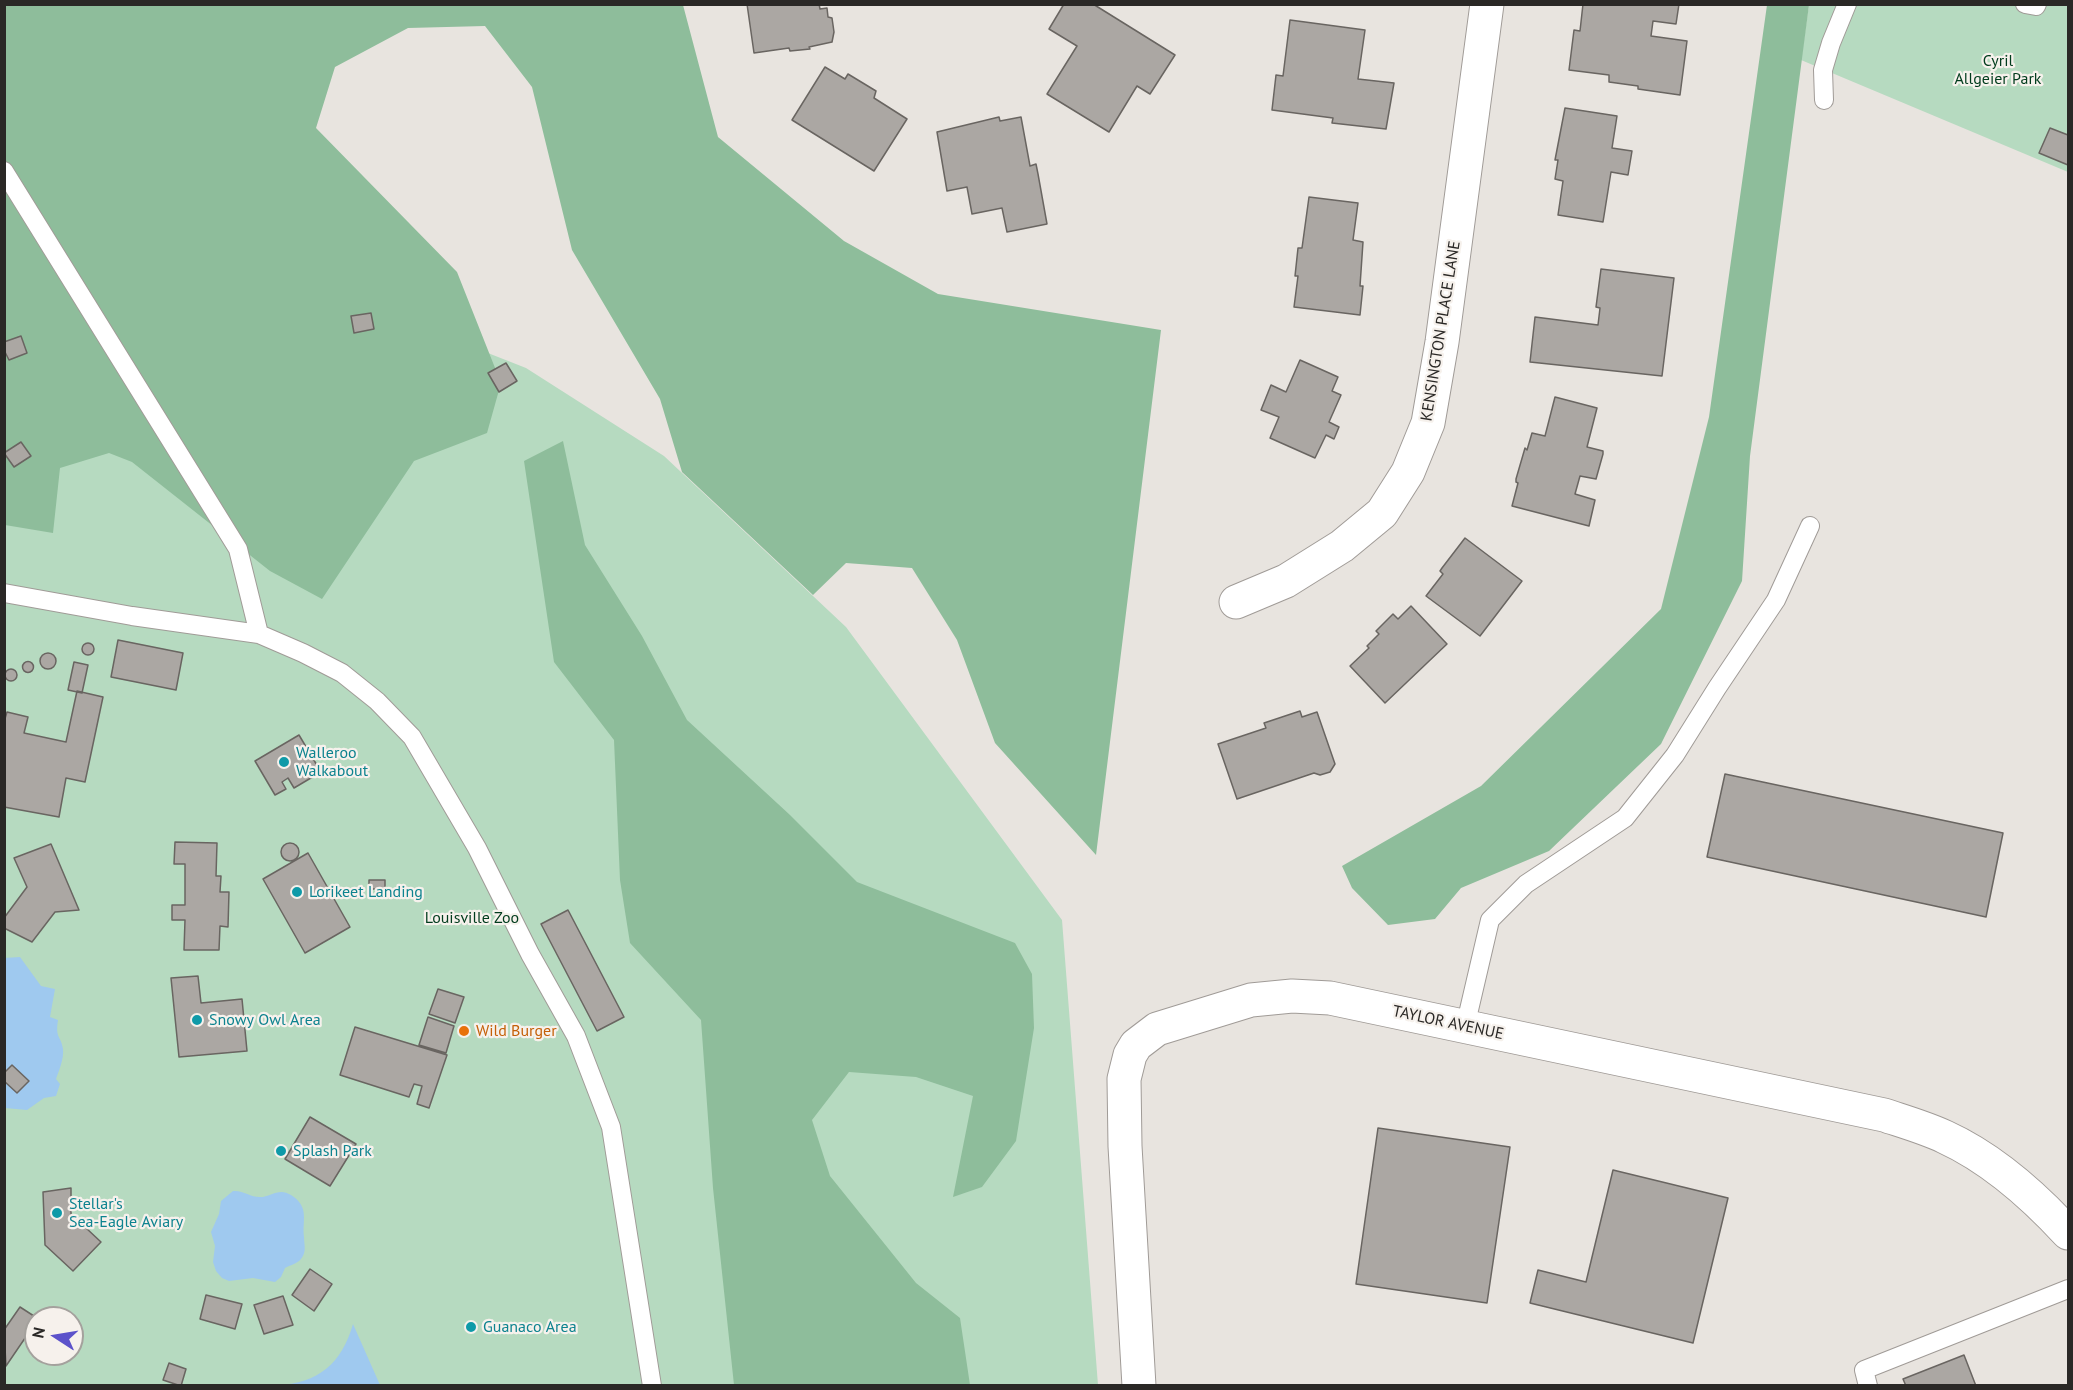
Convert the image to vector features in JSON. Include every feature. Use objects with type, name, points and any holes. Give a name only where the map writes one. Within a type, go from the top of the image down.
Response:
[{"type":"street","name":"KENSINGTON PLACE LANE","points":[[1236,602],[1286,581],[1342,546],[1382,513],[1407,472],[1428,423],[1442,342],[1487,4]]},
{"type":"street","name":"TAYLOR AVENUE","points":[[1138,1386],[1125,1146],[1125,1079],[1130,1055],[1136,1045],[1157,1029],[1251,1000],[1292,996],[1330,998],[1884,1115],[1946,1137],[1984,1159],[2036,1198],[2068,1233]]},
{"type":"lane","points":[[1824,100],[1823,70],[1847,4]]},
{"type":"lane","points":[[2025,4],[2036,6],[2037,4]]},
{"type":"lane","points":[[4,171],[238,549],[259,634]]},
{"type":"lane","points":[[1465,1027],[1490,920],[1526,884],[1625,818],[1675,755],[1776,600],[1810,526]]},
{"type":"lane","points":[[4,593],[132,616],[259,634],[342,673],[377,701],[412,737],[477,848],[530,954],[576,1036],[611,1127],[652,1386]]},
{"type":"lane","points":[[1868,1386],[1864,1370],[2068,1289]]},
{"type":"green space","points":[[4,5],[683,5],[718,137],[844,241],[938,294],[1161,330],[1096,855],[995,743],[957,640],[912,568],[846,563],[813,595],[682,472],[660,399],[572,250],[532,87],[485,26],[408,28],[335,67],[316,128],[457,272],[501,383],[487,433],[414,461],[322,599],[270,571],[132,462],[109,453],[60,468],[53,533],[5,525]]},
{"type":"green space","points":[[1767,5],[1809,5],[1750,456],[1742,581],[1661,744],[1549,851],[1461,888],[1435,919],[1388,925],[1352,888],[1342,866],[1481,786],[1661,609],[1709,417]]},
{"type":"green space","name":"Cyril Allgeier Park","points":[[1809,5],[2068,5],[2068,172],[1801,60]]},
{"type":"green space","name":"Louisville Zoo","points":[[4,172],[366,305],[526,368],[664,456],[846,627],[1062,920],[1098,1385],[5,1385]]},
{"type":"green space","points":[[563,441],[585,545],[642,636],[687,720],[790,815],[857,882],[1015,943],[1032,974],[1034,1028],[1016,1141],[982,1187],[953,1197],[973,1096],[916,1077],[849,1072],[812,1120],[830,1176],[916,1283],[960,1318],[970,1385],[734,1385],[713,1188],[701,1020],[630,943],[620,880],[614,740],[554,662],[524,461]]},
{"type":"water","points":[[20,957],[41,986],[55,989],[50,1017],[58,1020],[58,1034],[63,1049],[56,1079],[60,1084],[56,1096],[44,1098],[27,1110],[5,1108],[4,958]]},
{"type":"water","points":[[233,1191],[260,1197],[283,1192],[291,1195],[301,1204],[304,1214],[304,1254],[299,1261],[285,1268],[281,1277],[275,1282],[253,1278],[229,1281],[222,1278],[216,1271],[213,1262],[215,1246],[211,1232],[219,1214],[221,1201]]},
{"type":"water","points":[[353,1324],[380,1385],[277,1385],[305,1381],[326,1369],[342,1350]]},
{"type":"building","points":[[747,4],[819,4],[820,9],[827,8],[828,17],[832,18],[834,32],[832,42],[809,47],[810,49],[790,51],[789,48],[754,53]]},
{"type":"building","points":[[1064,4],[1093,4],[1175,55],[1150,94],[1137,86],[1109,132],[1047,94],[1077,46],[1049,29]]},
{"type":"building","points":[[1583,4],[1679,4],[1676,24],[1653,21],[1651,36],[1687,41],[1680,95],[1609,82],[1609,75],[1569,70],[1574,30],[1580,31]]},
{"type":"building","points":[[1290,20],[1365,30],[1358,79],[1394,83],[1386,129],[1332,123],[1333,118],[1272,110],[1276,75],[1283,76]]},
{"type":"building","points":[[825,67],[845,79],[848,74],[876,91],[874,98],[907,119],[874,171],[792,120]]},
{"type":"building","points":[[1565,108],[1617,116],[1612,148],[1632,151],[1628,175],[1611,172],[1603,222],[1558,215],[1563,181],[1555,179],[1558,160],[1555,160]]},
{"type":"building","points":[[999,117],[1000,121],[1021,117],[1030,166],[1036,164],[1047,224],[1007,232],[1002,208],[972,214],[967,187],[947,191],[937,132]]},
{"type":"building","points":[[2050,128],[2068,135],[2068,165],[2039,153]]},
{"type":"building","points":[[1309,197],[1358,203],[1353,240],[1363,242],[1360,286],[1363,286],[1360,315],[1294,307],[1298,276],[1295,276],[1298,248],[1302,248]]},
{"type":"building","points":[[1601,269],[1674,278],[1662,376],[1530,362],[1535,317],[1598,325],[1600,308],[1596,307]]},
{"type":"building","points":[[371,313],[374,329],[354,333],[351,316]]},
{"type":"building","points":[[21,336],[27,353],[9,360],[4,350],[4,342]]},
{"type":"building","points":[[1300,360],[1338,377],[1332,391],[1341,395],[1329,422],[1339,427],[1334,439],[1326,435],[1315,458],[1270,438],[1279,417],[1261,410],[1271,385],[1286,392]]},
{"type":"building","points":[[506,363],[517,381],[499,392],[488,373]]},
{"type":"building","points":[[1555,397],[1597,408],[1587,447],[1603,451],[1603,454],[1596,479],[1580,476],[1575,494],[1595,500],[1589,526],[1512,506],[1518,483],[1516,479],[1525,448],[1527,450],[1532,433],[1545,436]]},
{"type":"building","points":[[21,442],[31,456],[14,467],[4,453]]},
{"type":"building","points":[[1465,538],[1522,581],[1480,636],[1426,596],[1443,574],[1440,571],[1442,568]]},
{"type":"building","points":[[1411,606],[1447,644],[1385,703],[1350,666],[1369,648],[1367,646],[1379,634],[1376,631],[1393,614],[1398,619]]},
{"type":"building","points":[[118,640],[183,653],[176,690],[111,677]]},
{"type":"building","points":[[90,643],[94,649],[90,655],[86,655],[82,647]]},
{"type":"building","points":[[45,653],[51,653],[56,661],[54,667],[45,669],[40,664],[40,658]]},
{"type":"building","points":[[28,661],[34,667],[28,673],[22,667]]},
{"type":"building","points":[[74,662],[88,665],[82,693],[68,690]]},
{"type":"building","points":[[13,669],[17,675],[13,681],[9,681],[5,673]]},
{"type":"building","points":[[77,691],[103,697],[85,782],[66,778],[59,817],[4,807],[4,722],[7,712],[28,717],[24,733],[66,742]]},
{"type":"building","points":[[1300,711],[1302,717],[1317,712],[1335,764],[1330,772],[1320,775],[1314,773],[1237,799],[1218,744],[1266,728],[1264,723]]},
{"type":"building","points":[[299,735],[321,772],[294,788],[288,778],[282,782],[286,789],[275,795],[255,761]]},
{"type":"building","points":[[1725,774],[2003,833],[1986,917],[1707,857]]},
{"type":"building","points":[[175,842],[217,843],[216,876],[221,876],[220,892],[229,892],[228,927],[220,926],[219,950],[184,950],[185,920],[172,920],[172,905],[185,905],[185,864],[174,864]]},
{"type":"building","points":[[290,843],[296,846],[299,852],[296,858],[290,861],[284,858],[281,852],[284,846]]},
{"type":"building","points":[[51,844],[79,910],[55,912],[32,942],[4,928],[4,918],[27,887],[14,858]]},
{"type":"building","points":[[308,853],[350,927],[305,953],[263,879]]},
{"type":"building","points":[[369,880],[385,880],[385,889],[369,889]]},
{"type":"building","points":[[568,910],[624,1017],[597,1031],[541,924]]},
{"type":"building","points":[[198,976],[201,1003],[242,999],[247,1051],[179,1057],[171,978]]},
{"type":"building","points":[[438,989],[464,997],[455,1023],[429,1014]]},
{"type":"building","points":[[428,1017],[454,1026],[446,1053],[419,1045]]},
{"type":"building","points":[[355,1027],[447,1055],[429,1108],[417,1104],[422,1086],[414,1084],[409,1097],[340,1075]]},
{"type":"building","points":[[12,1065],[29,1081],[17,1093],[4,1081],[4,1073]]},
{"type":"building","points":[[310,1117],[356,1144],[330,1186],[285,1159]]},
{"type":"building","points":[[1378,1128],[1510,1147],[1487,1303],[1356,1284]]},
{"type":"building","points":[[1613,1170],[1728,1198],[1693,1343],[1530,1303],[1538,1270],[1586,1282]]},
{"type":"building","points":[[71,1188],[71,1214],[101,1242],[73,1271],[45,1245],[43,1192]]},
{"type":"building","points":[[310,1269],[332,1284],[314,1311],[292,1295]]},
{"type":"building","points":[[206,1295],[242,1304],[235,1329],[200,1319]]},
{"type":"building","points":[[283,1296],[293,1325],[264,1334],[254,1305]]},
{"type":"building","points":[[20,1307],[24,1310],[24,1340],[6,1366],[4,1330]]},
{"type":"building","points":[[1964,1355],[1976,1386],[1906,1386],[1903,1379]]},
{"type":"building","points":[[169,1363],[186,1369],[181,1386],[163,1380]]},
{"type":"place","name":"Walleroo Walkabout","points":[[284,762]]},
{"type":"place","name":"Lorikeet Landing","points":[[297,892]]},
{"type":"place","name":"Snowy Owl Area","points":[[197,1020]]},
{"type":"place","name":"Wild Burger","points":[[464,1031]]},
{"type":"place","name":"Splash Park","points":[[281,1151]]},
{"type":"place","name":"Stellar's Sea-Eagle Aviary","points":[[57,1213]]},
{"type":"place","name":"Guanaco Area","points":[[471,1327]]}]
